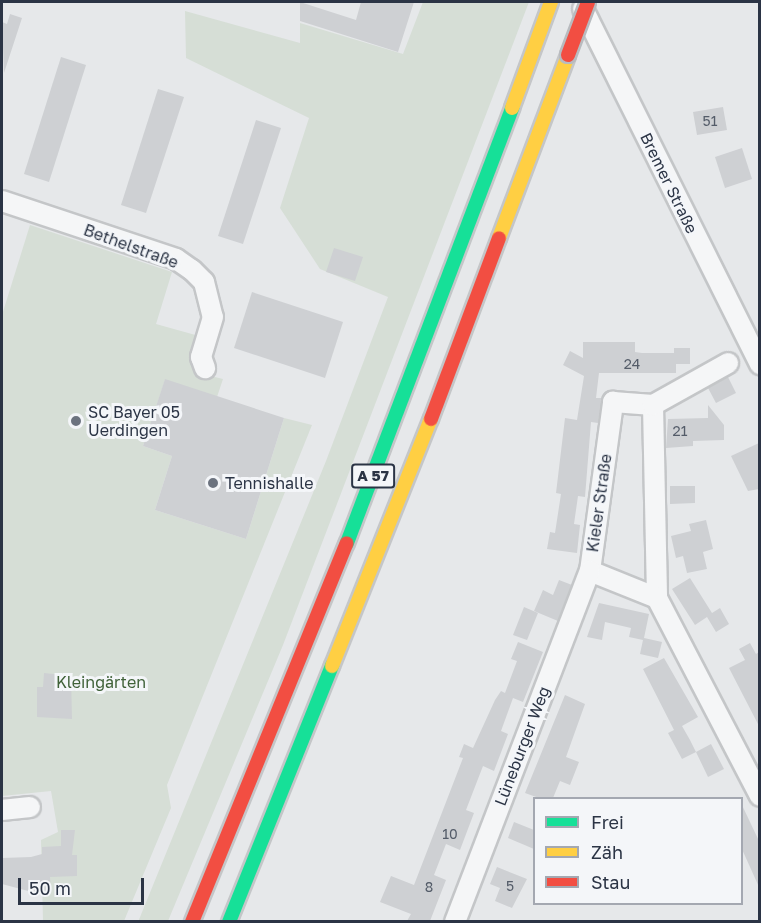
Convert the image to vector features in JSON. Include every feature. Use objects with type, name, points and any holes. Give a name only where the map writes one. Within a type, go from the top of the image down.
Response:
[{"type":"highway","name":"A 57","points":[[192,921],[389,439],[551,2]]},
{"type":"highway","name":"A 57","points":[[229,921],[419,451],[588,2]]},
{"type":"street","name":"Bremer Straße","points":[[579,2],[759,364]]},
{"type":"street","name":"Bethelstraße","points":[[2,201],[176,259],[192,270],[204,282],[213,317],[201,357],[205,368]]},
{"type":"street","points":[[728,363],[652,405],[657,598],[759,796]]},
{"type":"street","name":"Kieler Straße","points":[[652,405],[613,402],[590,571],[657,598]]},
{"type":"street","name":"Lüneburger Weg","points":[[454,921],[590,571]]},
{"type":"street","points":[[2,810],[30,807]]},
{"type":"green space","points":[[423,2],[529,2],[283,645],[168,921],[138,922],[326,461],[388,297],[320,269],[280,208],[309,118],[186,58],[185,11],[300,43],[300,23],[403,54]]},
{"type":"green space","name":"Kleingärten","points":[[30,225],[172,272],[156,324],[199,336],[211,376],[223,379],[217,397],[165,380],[143,446],[172,456],[155,510],[246,539],[284,418],[312,425],[167,785],[171,808],[124,921],[43,921],[41,840],[58,832],[51,791],[2,796],[2,315]]},
{"type":"building","points":[[300,2],[356,20],[361,2],[414,2],[398,52],[300,21]]},
{"type":"building","points":[[10,14],[22,18],[4,73],[2,22],[7,24]]},
{"type":"building","points":[[61,57],[86,65],[49,182],[24,174]]},
{"type":"building","points":[[158,89],[184,97],[146,213],[121,205]]},
{"type":"building","points":[[723,107],[727,130],[697,135],[693,112]]},
{"type":"building","points":[[256,120],[281,128],[243,244],[218,236]]},
{"type":"building","points":[[742,148],[752,179],[725,188],[715,157]]},
{"type":"building","points":[[334,248],[363,257],[355,281],[326,272]]},
{"type":"building","points":[[252,292],[343,322],[325,378],[234,348]]},
{"type":"building","points":[[583,342],[635,342],[635,352],[642,353],[674,353],[674,348],[690,348],[690,364],[676,364],[676,373],[599,373],[596,398],[602,398],[598,423],[591,422],[585,497],[578,496],[574,524],[580,525],[577,553],[547,549],[550,532],[555,533],[561,494],[556,493],[565,418],[577,420],[584,376],[563,365],[570,351],[583,358]]},
{"type":"building","points":[[728,377],[736,393],[716,403],[708,388]]},
{"type":"building","name":"Tennishalle","points":[[165,379],[284,418],[246,539],[155,510],[172,456],[143,446]]},
{"type":"building","points":[[708,405],[724,425],[724,440],[693,441],[693,446],[666,448],[668,419],[708,418]]},
{"type":"building","points":[[759,443],[759,489],[748,491],[731,456]]},
{"type":"building","points":[[670,486],[695,486],[695,503],[670,504]]},
{"type":"building","points":[[706,520],[713,549],[703,552],[707,569],[687,573],[683,556],[676,558],[671,536],[691,531],[689,524]]},
{"type":"building","points":[[690,578],[712,613],[720,608],[729,624],[716,632],[707,617],[695,625],[672,589]]},
{"type":"building","points":[[559,580],[572,585],[558,621],[534,611],[543,590],[553,595]]},
{"type":"building","points":[[599,603],[649,614],[644,638],[662,642],[658,658],[640,654],[643,640],[629,637],[631,628],[605,622],[602,640],[587,637]]},
{"type":"building","points":[[524,607],[538,613],[527,640],[513,635]]},
{"type":"building","points":[[518,642],[543,652],[523,702],[513,698],[501,731],[508,734],[494,771],[483,766],[466,810],[474,813],[460,850],[446,844],[434,875],[446,880],[430,921],[407,921],[411,914],[380,902],[391,876],[414,885],[463,758],[459,757],[464,744],[473,748],[495,700],[501,691],[505,693],[517,661],[511,659]]},
{"type":"building","points":[[750,643],[756,654],[759,652],[759,726],[729,668],[745,660],[739,649]]},
{"type":"building","points":[[664,658],[698,717],[682,726],[696,752],[682,759],[668,733],[674,730],[643,669]]},
{"type":"building","points":[[44,673],[71,676],[72,719],[37,717],[37,687],[43,687]]},
{"type":"building","points":[[565,695],[585,704],[566,757],[579,762],[570,785],[560,781],[553,797],[536,797],[525,793]]},
{"type":"building","points":[[711,744],[724,769],[708,777],[696,752]]},
{"type":"building","points":[[743,807],[759,841],[759,887],[743,851]]},
{"type":"building","points":[[514,822],[533,830],[533,849],[508,838]]},
{"type":"building","points":[[61,830],[75,830],[72,855],[77,855],[77,876],[50,877],[51,891],[32,892],[2,884],[2,858],[31,857],[42,854],[42,847],[61,846]]},
{"type":"building","points":[[497,867],[527,879],[512,908],[495,901],[500,888],[490,884]]},
{"type":"traffic: fast","points":[[347,543],[512,108]]},
{"type":"traffic: fast","points":[[229,922],[332,666]]},
{"type":"traffic: slow","points":[[512,108],[551,2]]},
{"type":"traffic: slow","points":[[499,238],[568,55]]},
{"type":"traffic: slow","points":[[332,666],[431,419]]},
{"type":"traffic: jam","points":[[568,55],[588,2]]},
{"type":"traffic: jam","points":[[431,419],[499,238]]},
{"type":"traffic: jam","points":[[192,922],[347,543]]},
{"type":"place","name":"SC Bayer 05 Uerdingen","points":[[76,421]]},
{"type":"place","name":"Tennishalle","points":[[213,483]]}]
